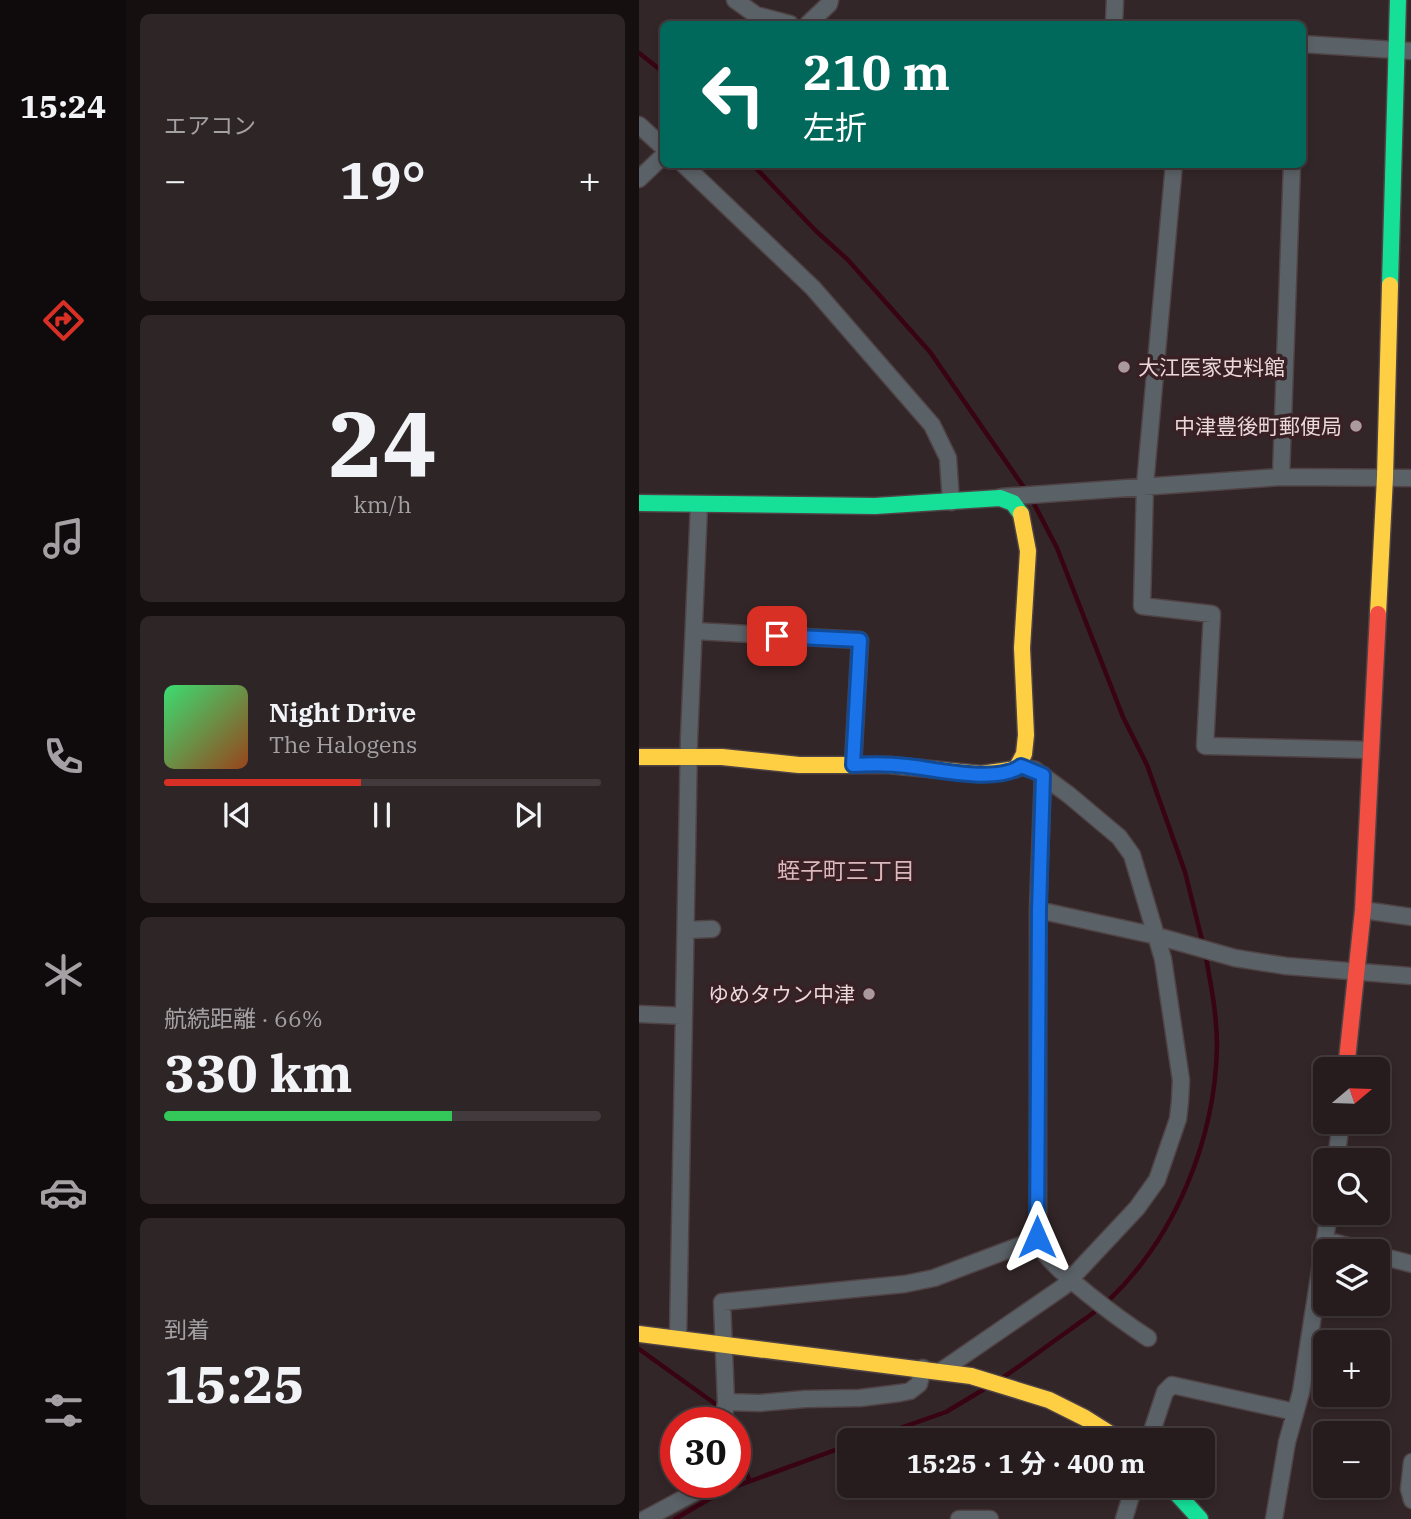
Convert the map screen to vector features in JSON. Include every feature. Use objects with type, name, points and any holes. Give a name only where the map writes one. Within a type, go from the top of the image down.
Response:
[{"type":"street","points":[[735,0],[756,15],[779,21]]},
{"type":"street","points":[[811,21],[830,0]]},
{"type":"street","points":[[1114,21],[1116,0]]},
{"type":"street","points":[[1347,1057],[1363,910],[1385,477],[1403,50],[1398,0]]},
{"type":"street","points":[[1306,44],[1403,50]]},
{"type":"street","points":[[639,125],[660,143]]},
{"type":"street","points":[[639,178],[660,159]]},
{"type":"street","points":[[687,168],[813,288],[932,425],[948,458],[951,502]]},
{"type":"street","points":[[1175,168],[1145,485],[1142,606],[1212,614],[1205,746],[1371,750]]},
{"type":"street","points":[[1281,477],[1292,168]]},
{"type":"street","points":[[639,503],[875,506],[1281,477],[1411,478]]},
{"type":"street","points":[[995,498],[1013,502],[1021,514],[1026,533],[1027,572],[1022,648],[1026,719],[1025,755],[1021,766]]},
{"type":"street","points":[[678,1338],[689,757],[699,505]]},
{"type":"street","points":[[694,631],[860,640],[853,765]]},
{"type":"street","points":[[639,757],[745,758],[799,765],[904,766],[981,774],[1008,771],[1021,766],[1043,775],[1119,837],[1132,855],[1163,958],[1181,1080],[1178,1119],[1152,1190],[1057,1291],[941,1371]]},
{"type":"street","points":[[1043,775],[1039,910],[1037,1239],[1045,1255],[1111,1312],[1148,1338]]},
{"type":"street","points":[[1039,910],[1157,936],[1235,958],[1286,966],[1411,976]]},
{"type":"street","points":[[1363,910],[1411,917]]},
{"type":"street","points":[[686,930],[712,929]]},
{"type":"street","points":[[639,1014],[684,1016]]},
{"type":"street","points":[[724,1407],[722,1302],[905,1284],[934,1278],[1037,1239]]},
{"type":"street","points":[[1390,1258],[1411,1264]]},
{"type":"street","points":[[1274,1519],[1287,1442],[1302,1392],[1314,1316]]},
{"type":"street","points":[[639,1334],[941,1371],[1000,1383],[1040,1396],[1101,1428]]},
{"type":"street","points":[[734,1407],[740,1404],[805,1399],[833,1400],[910,1391],[919,1384],[923,1368]]},
{"type":"street","points":[[1153,1428],[1165,1392],[1172,1385],[1295,1412]]},
{"type":"street","points":[[1411,1462],[1411,1500]]},
{"type":"street","points":[[645,1519],[684,1498]]},
{"type":"street","points":[[1124,1519],[1130,1498]]},
{"type":"street","points":[[1181,1498],[1200,1519]]},
{"type":"street","points":[[959,1519],[990,1519]]},
{"type":"waterway","points":[[639,53],[660,70]]},
{"type":"waterway","points":[[756,168],[848,260],[930,352],[1027,492]]},
{"type":"waterway","points":[[1032,500],[1057,548],[1123,717],[1147,765],[1185,872],[1203,944]]},
{"type":"waterway","points":[[1002,1378],[1109,1300],[1133,1275],[1172,1216],[1200,1151],[1215,1082],[1216,1023],[1205,953]]},
{"type":"waterway","points":[[639,1349],[720,1407]]},
{"type":"waterway","points":[[900,1428],[946,1412],[986,1388]]},
{"type":"waterway","points":[[675,1519],[723,1491],[837,1449]]},
{"type":"traffic: fast","points":[[1390,285],[1398,0]]},
{"type":"traffic: fast","points":[[639,503],[875,506],[1000,498],[1013,503],[1021,514]]},
{"type":"traffic: fast","points":[[1181,1498],[1200,1519]]},
{"type":"traffic: slow","points":[[1378,614],[1390,285]]},
{"type":"traffic: slow","points":[[639,757],[722,757],[799,765],[889,765],[981,774],[1016,769],[1024,754],[1026,735],[1022,648],[1028,551],[1021,514]]},
{"type":"traffic: slow","points":[[639,1334],[971,1376],[1049,1400],[1101,1428]]},
{"type":"traffic: jam","points":[[1347,1057],[1363,910],[1378,614]]},
{"type":"place","name":"大江医家史料館","points":[[1124,367]]},
{"type":"place","name":"中津豊後町郵便局","points":[[1356,426]]},
{"type":"place","name":"ゆめタウン中津","points":[[869,994]]},
{"type":"district","name":"蛭子町三丁目","points":[[846,870]]},
{"type":"route","points":[[777,636],[860,640],[853,765],[904,766],[981,774],[1000,773],[1021,766],[1043,775],[1039,910],[1037,1237]]}]
